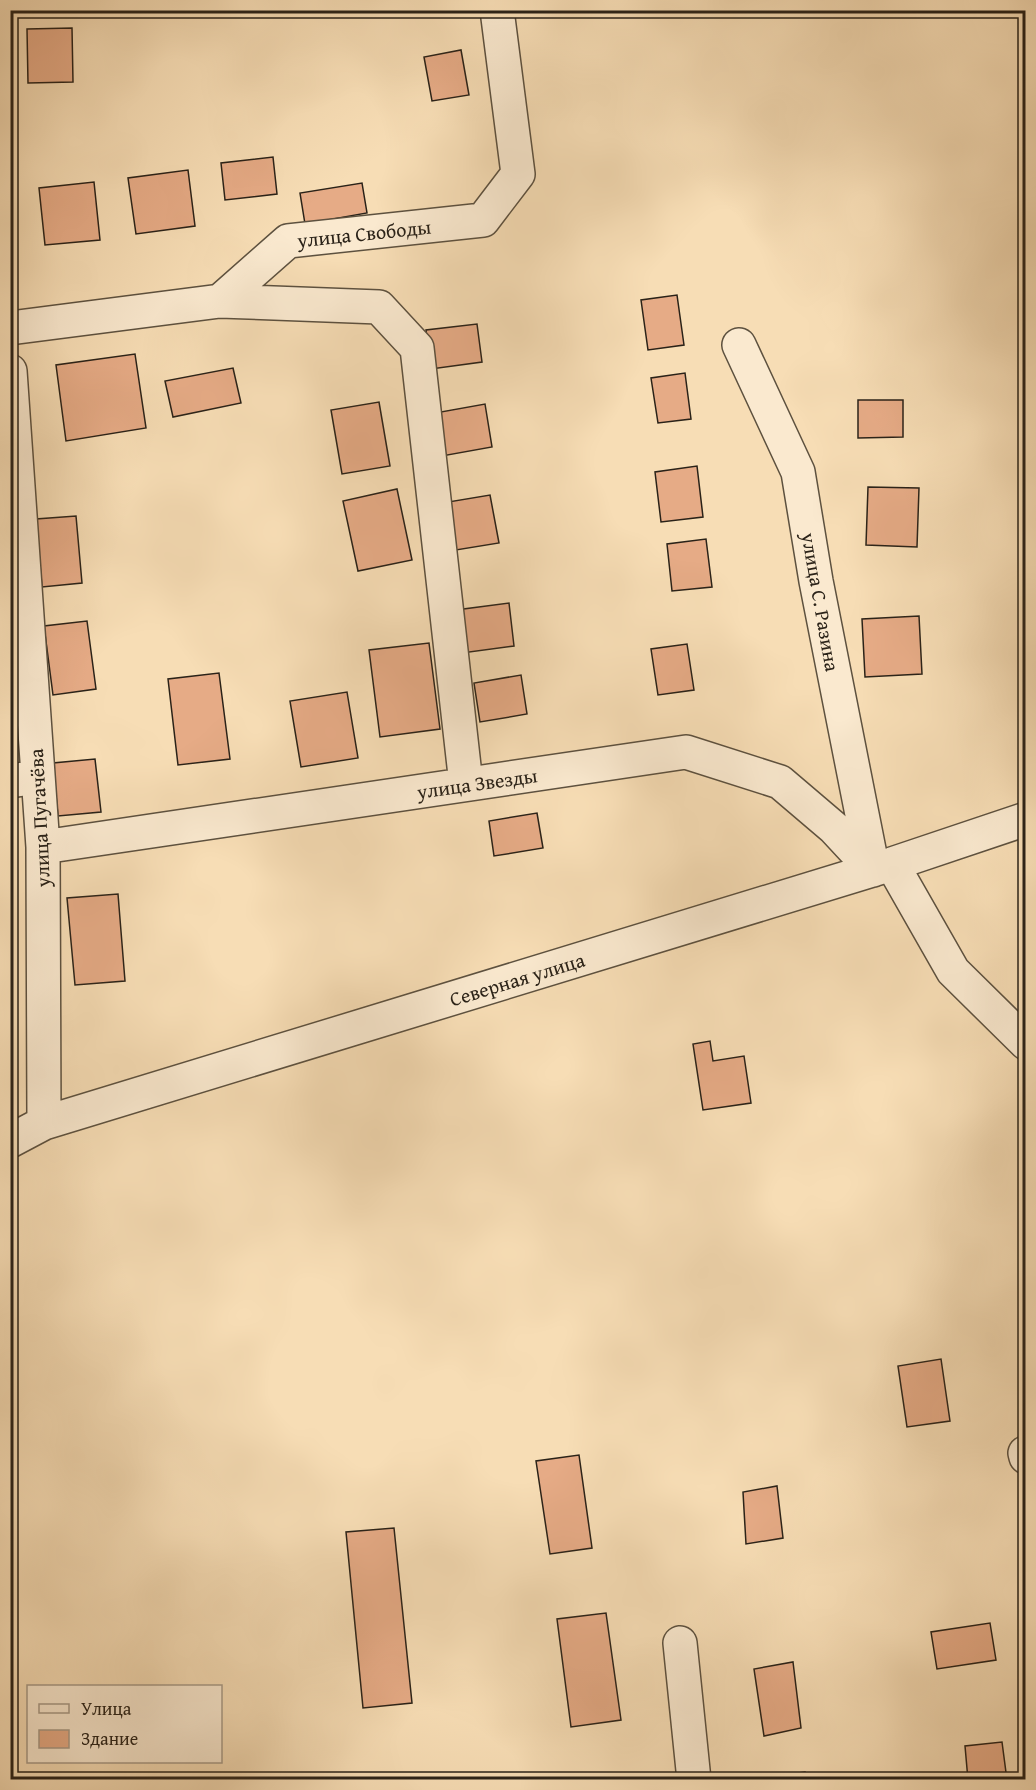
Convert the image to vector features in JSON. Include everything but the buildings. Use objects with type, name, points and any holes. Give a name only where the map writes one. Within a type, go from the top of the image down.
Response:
[{"type":"street","name":"улица Свободы","points":[[220,301],[288,241],[483,220],[518,174],[497,10]]},
{"type":"street","points":[[10,328],[220,301],[379,308],[417,348],[465,784]]},
{"type":"street","name":"улица С. Разина","points":[[739,345],[798,472],[816,581],[882,867]]},
{"type":"street","name":"улица Пугачёва","points":[[10,370],[24,779],[43,847],[44,1123]]},
{"type":"street","name":"улица Звезды","points":[[43,847],[686,752],[780,782],[882,867]]},
{"type":"street","name":"Северная улица","points":[[10,1141],[44,1123],[882,867],[1026,819]]},
{"type":"street","points":[[882,867],[953,971],[1026,1043]]},
{"type":"street","points":[[680,1643],[694,1779]]}]
